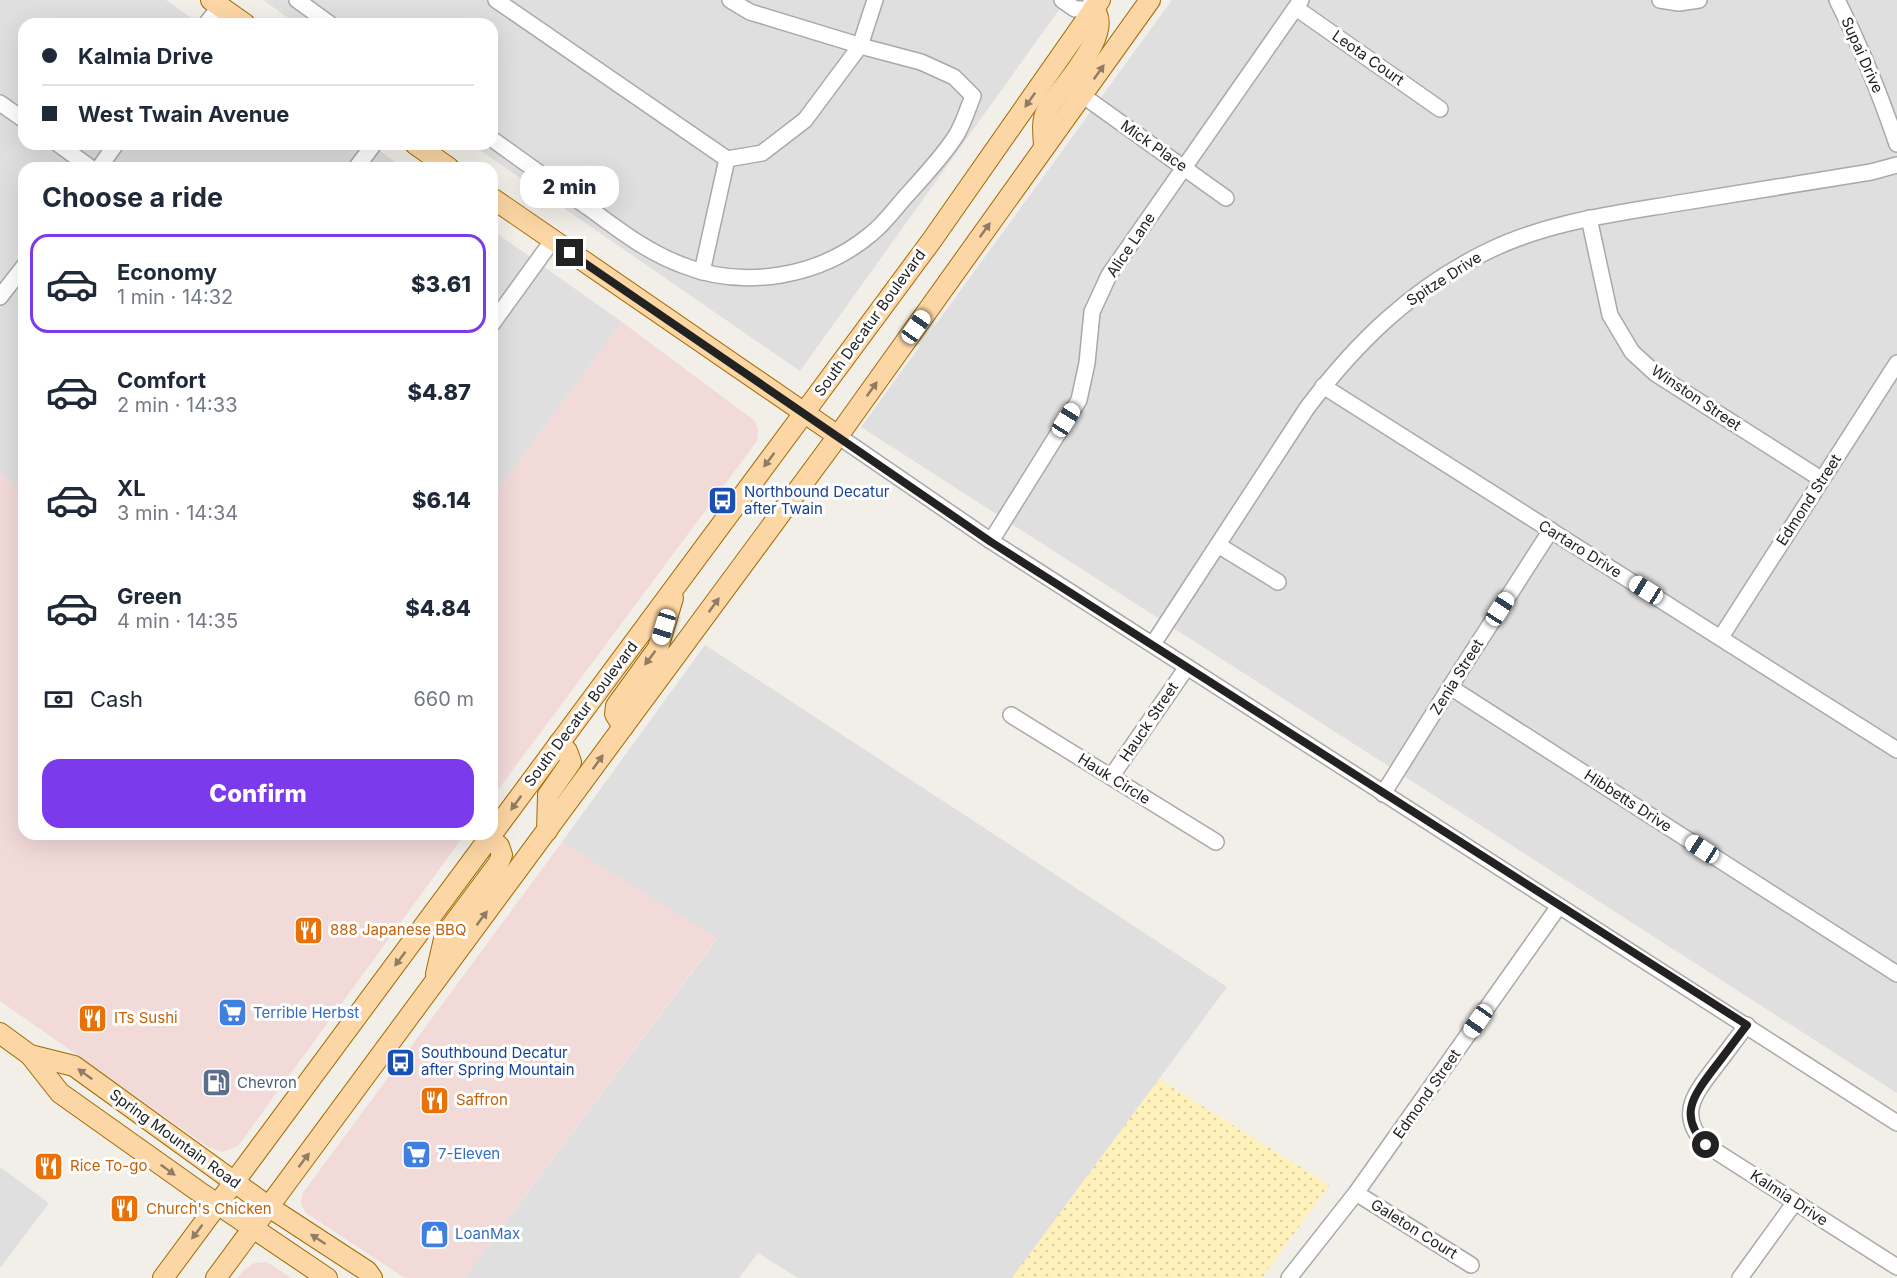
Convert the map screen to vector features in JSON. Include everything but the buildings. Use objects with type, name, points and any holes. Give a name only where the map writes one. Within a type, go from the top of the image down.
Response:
[{"type":"main road","points":[[216,1278],[838,436],[1150,0]]},
{"type":"main road","points":[[215,3],[236,18]]},
{"type":"main road","points":[[1044,148],[1044,114],[1093,46],[1098,32],[1100,22],[1094,3]]},
{"type":"main road","name":"South Decatur Boulevard","points":[[498,826],[932,240],[1094,3]]},
{"type":"main road","points":[[424,150],[440,162]]},
{"type":"main road","points":[[498,202],[838,436]]},
{"type":"main road","points":[[623,727],[615,714],[616,706],[658,648],[678,584]]},
{"type":"main road","points":[[547,831],[548,795],[571,762],[567,751],[559,743]]},
{"type":"main road","name":"South Decatur Boulevard","points":[[163,1278],[488,840]]},
{"type":"main road","points":[[435,982],[445,935],[498,864],[502,855],[499,846],[492,840]]},
{"type":"main road","name":"Spring Mountain Road","points":[[0,1033],[30,1054],[60,1093],[252,1229],[327,1278]]},
{"type":"main road","name":"Spring Mountain Road","points":[[30,1054],[74,1066],[269,1207],[367,1271],[372,1278]]},
{"type":"street","points":[[297,0],[314,5],[325,18]]},
{"type":"street","points":[[496,0],[727,159],[762,153],[805,120],[860,46],[875,0]]},
{"type":"street","points":[[498,143],[640,245],[682,266],[729,277],[760,278],[816,266],[846,252],[873,233],[924,176],[957,134],[974,96],[954,77],[921,62],[750,12],[730,0]]},
{"type":"street","points":[[1062,0],[1075,9],[1094,3]]},
{"type":"street","points":[[1660,0],[1678,3],[1699,0]]},
{"type":"street","name":"Supai Drive","points":[[1837,0],[1855,34],[1875,81],[1897,144]]},
{"type":"street","points":[[209,18],[215,3]]},
{"type":"street","name":"Leota Court","points":[[1298,4],[1440,109]]},
{"type":"street","name":"Alice Lane","points":[[991,542],[1079,400],[1088,363],[1092,312],[1109,275],[1298,4]]},
{"type":"street","name":"Mick Place","points":[[1082,95],[1226,198]]},
{"type":"street","points":[[0,103],[18,116]]},
{"type":"street","points":[[66,150],[82,162]]},
{"type":"street","points":[[702,272],[727,159]]},
{"type":"street","name":"Spitze Drive","points":[[1154,644],[1306,408],[1323,386],[1363,340],[1404,304],[1438,280],[1487,252],[1542,231],[1589,218],[1871,172],[1897,165]]},
{"type":"street","name":"Winston Street","points":[[1589,218],[1610,315],[1632,352],[1656,374],[1821,479]]},
{"type":"street","points":[[498,316],[552,241]]},
{"type":"street","points":[[0,297],[18,274]]},
{"type":"street","name":"Edmond Street","points":[[1721,637],[1897,363]]},
{"type":"street","name":"Cartaro Drive","points":[[1323,386],[1897,750]]},
{"type":"street","points":[[838,436],[991,542],[1154,644],[1383,794],[1897,1123]]},
{"type":"street","name":"Zenia Street","points":[[1383,794],[1551,531]]},
{"type":"street","points":[[1218,544],[1278,582]]},
{"type":"street","name":"Hauck Street","points":[[1111,777],[1187,667]]},
{"type":"street","name":"Hibbetts Drive","points":[[1450,687],[1897,974]]},
{"type":"street","name":"Hauk Circle","points":[[1011,715],[1216,842]]},
{"type":"street","name":"Edmond Street","points":[[1289,1278],[1356,1193],[1559,906]]},
{"type":"street","name":"Kalmia Drive","points":[[1747,1025],[1697,1091],[1691,1104],[1690,1120],[1695,1134],[1706,1145],[1897,1267]]},
{"type":"street","name":"Galeton Court","points":[[1356,1193],[1471,1265]]},
{"type":"street","points":[[1740,1278],[1795,1202]]},
{"type":"shaded area","points":[[0,0],[166,0],[192,18],[18,18],[18,150],[378,150],[396,162],[18,162],[18,487],[0,474]]},
{"type":"shaded area","points":[[263,0],[1066,0],[800,371],[480,150],[498,150],[498,18],[288,18]]},
{"type":"shaded area","points":[[1172,0],[1897,0],[1897,1093],[861,427]]},
{"type":"shaded area","points":[[498,234],[622,322],[498,489]]},
{"type":"shaded area","points":[[622,322],[755,421],[758,429],[757,441],[498,790],[498,489]]},
{"type":"shaded area","points":[[0,474],[18,487],[18,840],[461,840],[238,1146],[223,1152],[208,1147],[0,1001]]},
{"type":"shaded area","points":[[705,645],[1227,987],[1012,1278],[798,1278],[758,1253],[739,1278],[464,1278],[717,939],[562,842]]},
{"type":"shaded area","points":[[562,842],[717,938],[464,1278],[405,1278],[306,1213],[301,1203],[302,1194]]},
{"type":"shaded area","points":[[0,1167],[49,1203],[0,1268]]},
{"type":"shaded area","points":[[267,1262],[291,1278],[237,1278],[254,1263]]},
{"type":"sand","points":[[1159,1079],[1329,1185],[1262,1278],[1012,1278]]},
{"type":"place","name":"Northbound Decatur after Twain","points":[[723,501]]},
{"type":"place","name":"888 Japanese BBQ","points":[[309,930]]},
{"type":"place","name":"Terrible Herbst","points":[[232,1013]]},
{"type":"place","name":"ITs Sushi","points":[[93,1018]]},
{"type":"place","name":"Southbound Decatur after Spring Mountain","points":[[400,1062]]},
{"type":"place","name":"Chevron","points":[[216,1083]]},
{"type":"place","name":"Saffron","points":[[435,1100]]},
{"type":"place","name":"7-Eleven","points":[[417,1154]]},
{"type":"place","name":"Rice To-go","points":[[49,1166]]},
{"type":"place","name":"Church's Chicken","points":[[125,1209]]},
{"type":"place","name":"LoanMax","points":[[434,1234]]},
{"type":"route","points":[[570,253],[991,542],[1154,644],[1383,794],[1747,1025],[1697,1091],[1691,1104],[1690,1120],[1695,1134],[1706,1145]]}]
